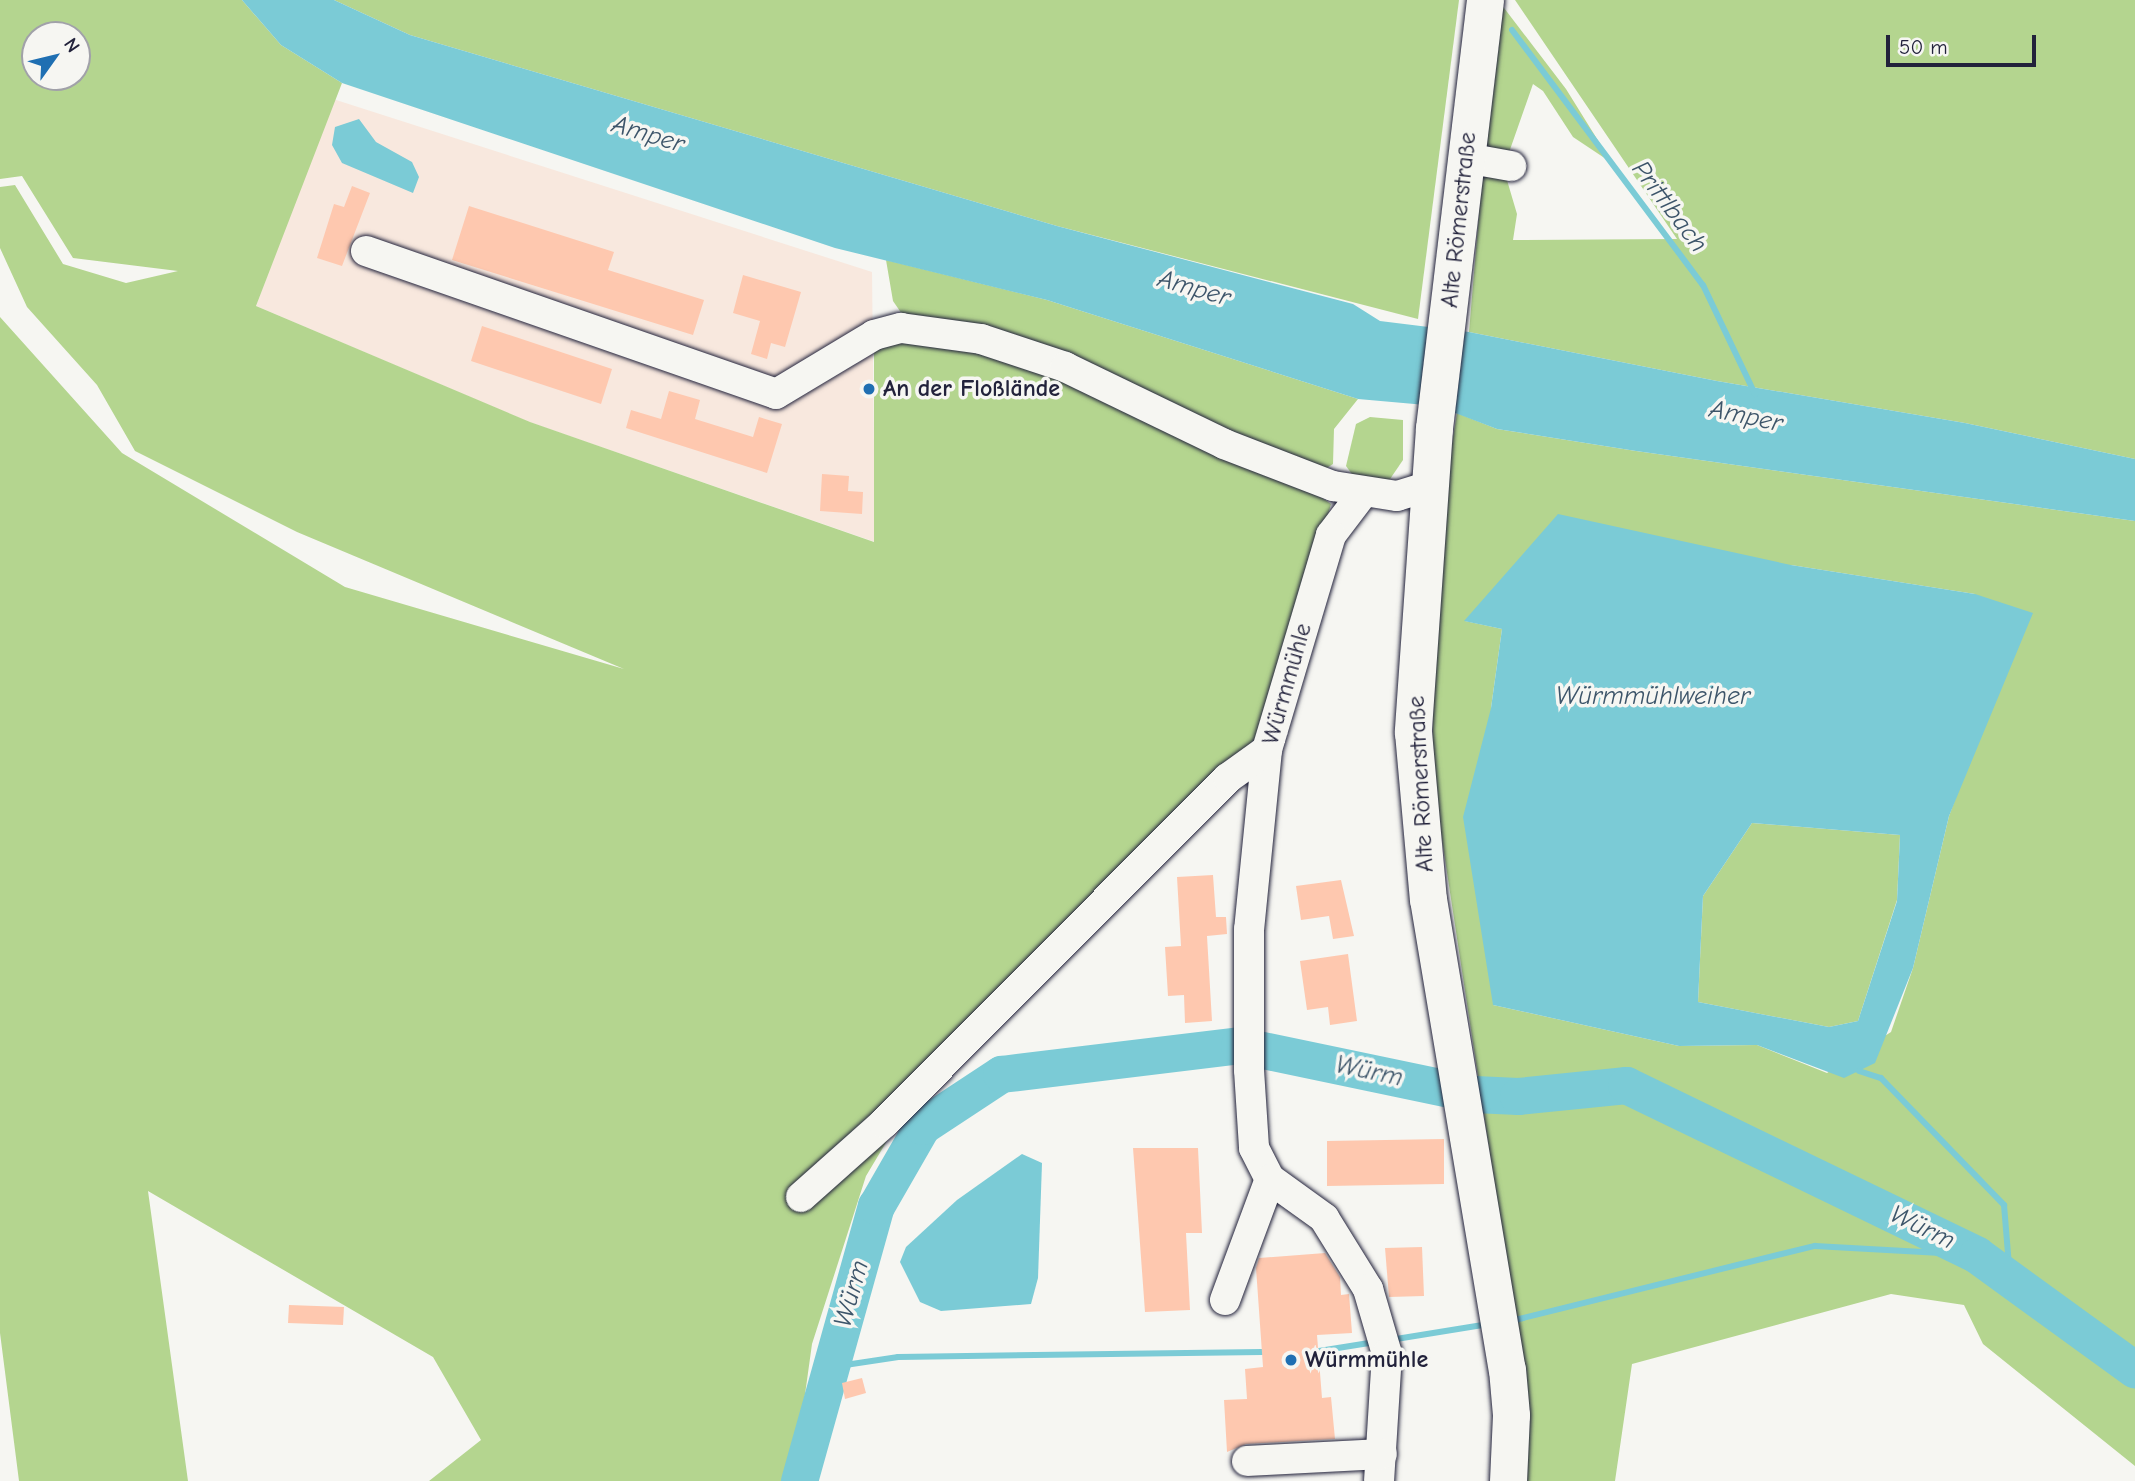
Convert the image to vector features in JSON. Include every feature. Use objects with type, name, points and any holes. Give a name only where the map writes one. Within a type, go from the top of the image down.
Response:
[{"type":"main road","name":"Alte Römerstraße","points":[[1485,0],[1434,428],[1413,732],[1428,899],[1453,1059],[1504,1341],[1511,1415],[1508,1481]]},
{"type":"street","points":[[1466,158],[1511,166]]},
{"type":"street","points":[[366,251],[776,394],[883,332],[901,328],[981,340],[1065,367],[1224,444],[1333,486],[1363,493],[1397,496],[1430,486]]},
{"type":"street","name":"Würmmühle","points":[[1363,493],[1331,535],[1267,750],[1250,929],[1248,1029],[1254,1148],[1270,1179],[1324,1218],[1368,1289],[1387,1354],[1381,1468]]},
{"type":"street","points":[[801,1197],[884,1124],[1228,778],[1267,750]]},
{"type":"street","points":[[1225,1300],[1270,1179]]},
{"type":"street","points":[[1247,1461],[1381,1468]]},
{"type":"shaded area","points":[[333,99],[872,272],[875,542],[529,422],[256,306]]},
{"type":"green space","points":[[0,0],[242,0],[281,45],[342,83],[256,306],[530,422],[874,542],[874,344],[902,339],[980,349],[1062,377],[1311,490],[1331,504],[1268,726],[939,1054],[866,1176],[812,1344],[793,1481],[429,1481],[481,1440],[433,1357],[148,1191],[188,1481],[19,1481],[0,1333],[0,317],[122,453],[345,587],[624,669],[297,532],[135,451],[97,385],[27,307],[0,248],[0,187],[15,185],[63,264],[126,283],[178,271],[73,258],[22,176],[0,179]]},
{"type":"green space","points":[[334,0],[1459,0],[1418,319],[1057,226],[410,35]]},
{"type":"green space","points":[[1498,0],[1566,89],[1612,163],[1573,137],[1543,91],[1533,84],[1506,161],[1484,156]]},
{"type":"green space","points":[[1515,0],[2135,0],[2135,459],[1965,423],[1717,381],[1469,332],[1483,166],[1504,170],[1517,214],[1513,240],[1677,239]]},
{"type":"green space","points":[[886,260],[1047,300],[1358,399],[1334,429],[1333,464],[1322,471],[904,317],[893,301]]},
{"type":"green space","points":[[1457,413],[1497,429],[2135,521],[2135,1466],[1983,1344],[1964,1305],[1891,1294],[1632,1364],[1615,1481],[1513,1481],[1520,1352],[1432,774],[1436,541]],"holes":[[[1791,565],[1975,594],[1962,781],[1949,816],[1913,968],[1891,1032],[1827,1073],[1757,1045],[1679,1046],[1493,1005],[1491,708],[1502,629],[1465,621]]]},
{"type":"green space","points":[[1370,417],[1403,420],[1403,460],[1388,482],[1354,477],[1346,466],[1356,424]]},
{"type":"green space","points":[[1752,823],[1900,835],[1897,900],[1858,1021],[1829,1027],[1698,1002],[1703,896]]},
{"type":"water","name":"Amper","points":[[242,0],[334,0],[410,35],[1057,226],[1353,304],[1380,321],[1469,332],[1717,381],[1965,423],[2135,459],[2135,521],[1636,451],[1497,429],[1437,406],[1358,399],[1047,300],[835,248],[342,83],[281,45]]},
{"type":"water","points":[[359,119],[376,142],[412,162],[419,177],[413,193],[342,163],[332,145],[335,127]]},
{"type":"water","name":"Würmmühlweiher","points":[[1558,514],[1791,565],[1975,594],[2033,613],[1949,816],[1913,968],[1875,1063],[1844,1078],[1757,1045],[1679,1046],[1493,1005],[1463,817],[1491,708],[1502,629],[1464,621]],"holes":[[[1752,823],[1900,835],[1897,901],[1858,1021],[1829,1027],[1698,1002],[1703,896]]]},
{"type":"water","points":[[1022,1154],[1042,1163],[1038,1278],[1031,1304],[941,1311],[920,1302],[900,1262],[906,1247],[957,1200]]},
{"type":"building","points":[[352,186],[370,193],[342,266],[317,258],[334,204],[344,207]]},
{"type":"building","points":[[469,206],[614,252],[608,270],[704,300],[693,335],[452,260]]},
{"type":"building","points":[[743,275],[801,292],[785,347],[771,343],[767,359],[751,354],[760,321],[733,313]]},
{"type":"building","points":[[482,326],[612,369],[601,404],[471,361]]},
{"type":"building","points":[[669,391],[700,400],[695,419],[753,437],[759,417],[782,424],[767,473],[626,428],[631,410],[661,419]]},
{"type":"building","points":[[822,474],[849,476],[848,491],[863,492],[862,514],[820,511]]},
{"type":"building","points":[[1213,875],[1216,917],[1226,917],[1227,934],[1207,936],[1212,1021],[1185,1023],[1184,995],[1168,996],[1165,947],[1181,946],[1177,877]]},
{"type":"building","points":[[1341,880],[1354,936],[1333,939],[1329,916],[1301,920],[1296,886]]},
{"type":"building","points":[[1348,954],[1357,1021],[1330,1025],[1328,1007],[1307,1010],[1300,961]]},
{"type":"building","points":[[1444,1139],[1444,1184],[1327,1186],[1327,1141]]},
{"type":"building","points":[[1133,1148],[1198,1148],[1202,1233],[1186,1233],[1190,1310],[1145,1312]]},
{"type":"building","points":[[1422,1247],[1424,1296],[1389,1297],[1385,1248]]},
{"type":"building","name":"Würmmühle","points":[[1325,1253],[1340,1277],[1341,1295],[1349,1294],[1352,1333],[1317,1335],[1322,1398],[1331,1397],[1335,1439],[1246,1444],[1227,1452],[1224,1400],[1247,1399],[1245,1369],[1263,1367],[1256,1268],[1259,1258]]},
{"type":"building","points":[[289,1305],[344,1307],[343,1325],[288,1323]]},
{"type":"building","points":[[862,1378],[866,1393],[845,1399],[842,1383]]},
{"type":"waterway","name":"Prittlbach","points":[[1512,30],[1703,285],[1755,394]]},
{"type":"waterway","name":"Würm","points":[[799,1481],[876,1206],[922,1126],[1001,1074],[1239,1045],[1474,1094],[1518,1096],[1626,1085],[1977,1255],[2135,1370]]},
{"type":"waterway","points":[[1859,1071],[1881,1078],[2004,1205],[2010,1278]]},
{"type":"waterway","points":[[1511,1321],[1815,1246],[1977,1255]]},
{"type":"waterway","points":[[1390,1340],[1489,1324]]},
{"type":"waterway","points":[[1319,1351],[1375,1342]]},
{"type":"waterway","points":[[832,1367],[898,1357],[1262,1352]]},
{"type":"place","name":"An der Floßlände","points":[[869,389]]},
{"type":"place","name":"Würmmühle","points":[[1291,1360]]}]
